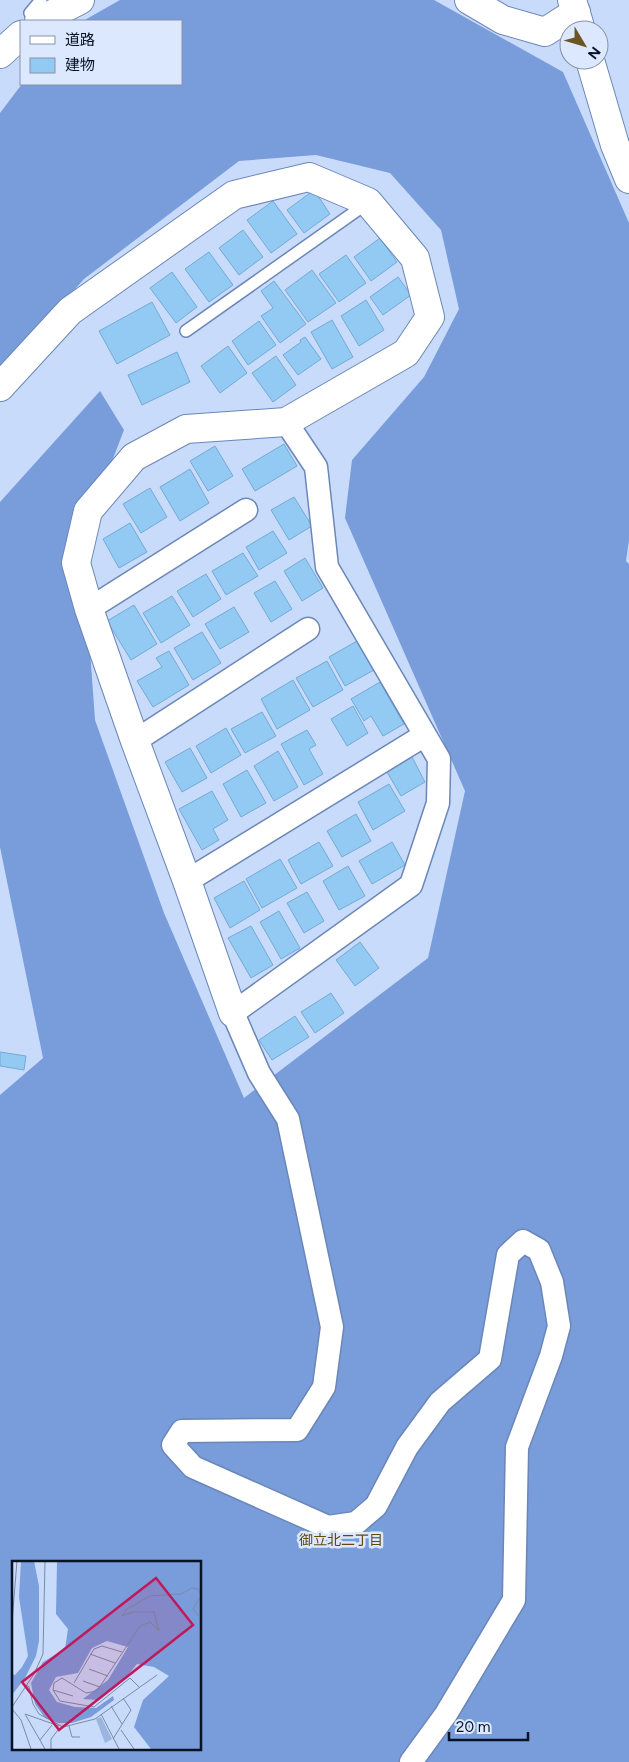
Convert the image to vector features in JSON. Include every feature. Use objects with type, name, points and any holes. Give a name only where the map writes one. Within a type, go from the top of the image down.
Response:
[{"type":"street","points":[[41,20],[80,0]]},
{"type":"street","points":[[469,0],[503,20],[545,32],[576,14]]},
{"type":"street","points":[[0,54],[20,36]]},
{"type":"street","points":[[593,70],[615,145],[629,179]]},
{"type":"street","points":[[0,387],[70,311],[234,195],[310,177],[368,202],[415,258],[430,317],[406,353],[286,422],[186,429],[134,457],[88,511],[76,562],[89,610],[134,741],[187,880],[233,1014],[259,1073],[288,1119],[332,1327],[324,1387],[297,1430],[182,1431],[173,1445],[193,1467],[328,1527],[356,1523],[376,1506],[407,1447],[440,1402],[490,1359],[508,1255],[523,1241],[539,1250],[552,1282],[559,1326],[517,1446],[514,1600],[446,1714],[411,1762]]},
{"type":"street","points":[[233,1014],[411,885],[438,803],[438,759],[328,567],[316,467],[286,422]]},
{"type":"street","points":[[89,610],[246,510]]},
{"type":"street","points":[[134,741],[308,629]]},
{"type":"street","points":[[187,880],[425,735]]},
{"type":"lane","points":[[34,20],[30,14],[41,0]]},
{"type":"lane","points":[[186,332],[368,202]]},
{"type":"shaded area","points":[[120,0],[434,0],[563,72],[629,223],[629,540],[626,561],[629,564],[629,1762],[0,1762],[0,1095],[43,1058],[0,847],[0,502],[100,391],[124,430],[82,539],[95,720],[164,913],[244,1098],[428,958],[465,791],[345,518],[352,460],[424,377],[459,309],[441,230],[390,173],[316,155],[239,161],[84,279],[0,374],[0,113],[21,85],[182,85],[182,20],[85,20]]},
{"type":"building","points":[[314,190],[330,214],[304,233],[287,210]]},
{"type":"building","points":[[273,201],[297,234],[271,253],[247,220]]},
{"type":"building","points":[[243,230],[263,257],[239,275],[219,248]]},
{"type":"building","points":[[380,238],[397,262],[371,281],[354,257]]},
{"type":"building","points":[[209,252],[233,285],[209,302],[185,269]]},
{"type":"building","points":[[346,255],[366,283],[339,302],[319,274]]},
{"type":"building","points":[[312,270],[336,303],[308,322],[285,290]]},
{"type":"building","points":[[172,272],[197,307],[176,323],[150,288]]},
{"type":"building","points":[[398,277],[411,295],[383,315],[370,297]]},
{"type":"building","points":[[274,281],[306,324],[280,343],[261,316],[273,308],[261,291]]},
{"type":"building","points":[[366,300],[384,330],[359,346],[341,316]]},
{"type":"building","points":[[152,302],[170,335],[117,364],[99,331]]},
{"type":"building","points":[[332,320],[353,357],[332,369],[311,332]]},
{"type":"building","points":[[259,321],[276,345],[248,365],[232,341]]},
{"type":"building","points":[[305,337],[321,359],[298,375],[283,355]]},
{"type":"building","points":[[228,346],[247,373],[220,393],[201,366]]},
{"type":"building","points":[[177,352],[190,382],[142,405],[128,375]]},
{"type":"building","points":[[276,356],[296,385],[273,402],[252,373]]},
{"type":"building","points":[[284,444],[297,466],[255,491],[242,469]]},
{"type":"building","points":[[215,446],[233,476],[208,491],[190,461]]},
{"type":"building","points":[[190,469],[209,503],[180,521],[160,487]]},
{"type":"building","points":[[150,488],[167,517],[141,533],[123,504]]},
{"type":"building","points":[[294,497],[312,526],[289,540],[271,510]]},
{"type":"building","points":[[130,523],[147,552],[119,568],[103,539]]},
{"type":"building","points":[[273,531],[287,553],[259,570],[246,547]]},
{"type":"building","points":[[243,553],[258,576],[226,595],[212,571]]},
{"type":"building","points":[[305,558],[323,588],[302,601],[284,571]]},
{"type":"building","points":[[206,574],[221,599],[193,617],[177,591]]},
{"type":"building","points":[[275,581],[292,609],[271,622],[254,593]]},
{"type":"building","points":[[172,596],[190,625],[161,643],[143,613]]},
{"type":"building","points":[[134,605],[157,644],[131,660],[107,621]]},
{"type":"building","points":[[234,607],[249,632],[220,649],[205,624]]},
{"type":"building","points":[[202,632],[221,663],[193,680],[174,648]]},
{"type":"building","points":[[357,641],[374,670],[345,686],[329,657]]},
{"type":"building","points":[[169,651],[189,685],[153,707],[137,681],[162,667],[156,658]]},
{"type":"building","points":[[327,661],[343,690],[313,707],[296,678]]},
{"type":"building","points":[[293,680],[310,710],[277,729],[261,699]]},
{"type":"building","points":[[380,682],[404,724],[383,736],[371,716],[364,721],[351,699]]},
{"type":"building","points":[[353,706],[368,733],[347,746],[331,719]]},
{"type":"building","points":[[262,712],[276,736],[245,753],[231,729]]},
{"type":"building","points":[[226,728],[241,755],[211,773],[196,746]]},
{"type":"building","points":[[307,730],[316,745],[309,749],[323,774],[304,785],[281,744]]},
{"type":"building","points":[[190,748],[207,778],[182,792],[165,762]]},
{"type":"building","points":[[278,751],[298,787],[274,801],[254,766]]},
{"type":"building","points":[[412,757],[425,782],[401,796],[387,772]]},
{"type":"building","points":[[247,770],[266,803],[241,817],[223,784]]},
{"type":"building","points":[[389,784],[405,811],[373,830],[358,802]]},
{"type":"building","points":[[212,791],[228,820],[213,829],[219,840],[202,850],[179,809]]},
{"type":"building","points":[[356,814],[371,841],[342,857],[327,831]]},
{"type":"building","points":[[319,842],[333,866],[301,884],[288,860]]},
{"type":"building","points":[[392,842],[405,865],[372,884],[359,861]]},
{"type":"building","points":[[280,859],[297,888],[262,908],[246,879]]},
{"type":"building","points":[[348,866],[365,896],[339,910],[323,881]]},
{"type":"building","points":[[244,881],[260,910],[230,928],[214,898]]},
{"type":"building","points":[[307,892],[324,921],[304,933],[287,903]]},
{"type":"building","points":[[279,911],[300,948],[281,959],[260,922]]},
{"type":"building","points":[[251,926],[273,965],[251,978],[228,938]]},
{"type":"building","points":[[360,942],[379,968],[355,986],[336,960]]},
{"type":"building","points":[[331,993],[344,1013],[315,1033],[301,1012]]},
{"type":"building","points":[[295,1016],[309,1037],[272,1060],[259,1040]]},
{"type":"building","points":[[0,1052],[26,1056],[24,1070],[0,1066]]},
{"type":"district","name":"御立北二丁目","points":[[341,1540]]}]
